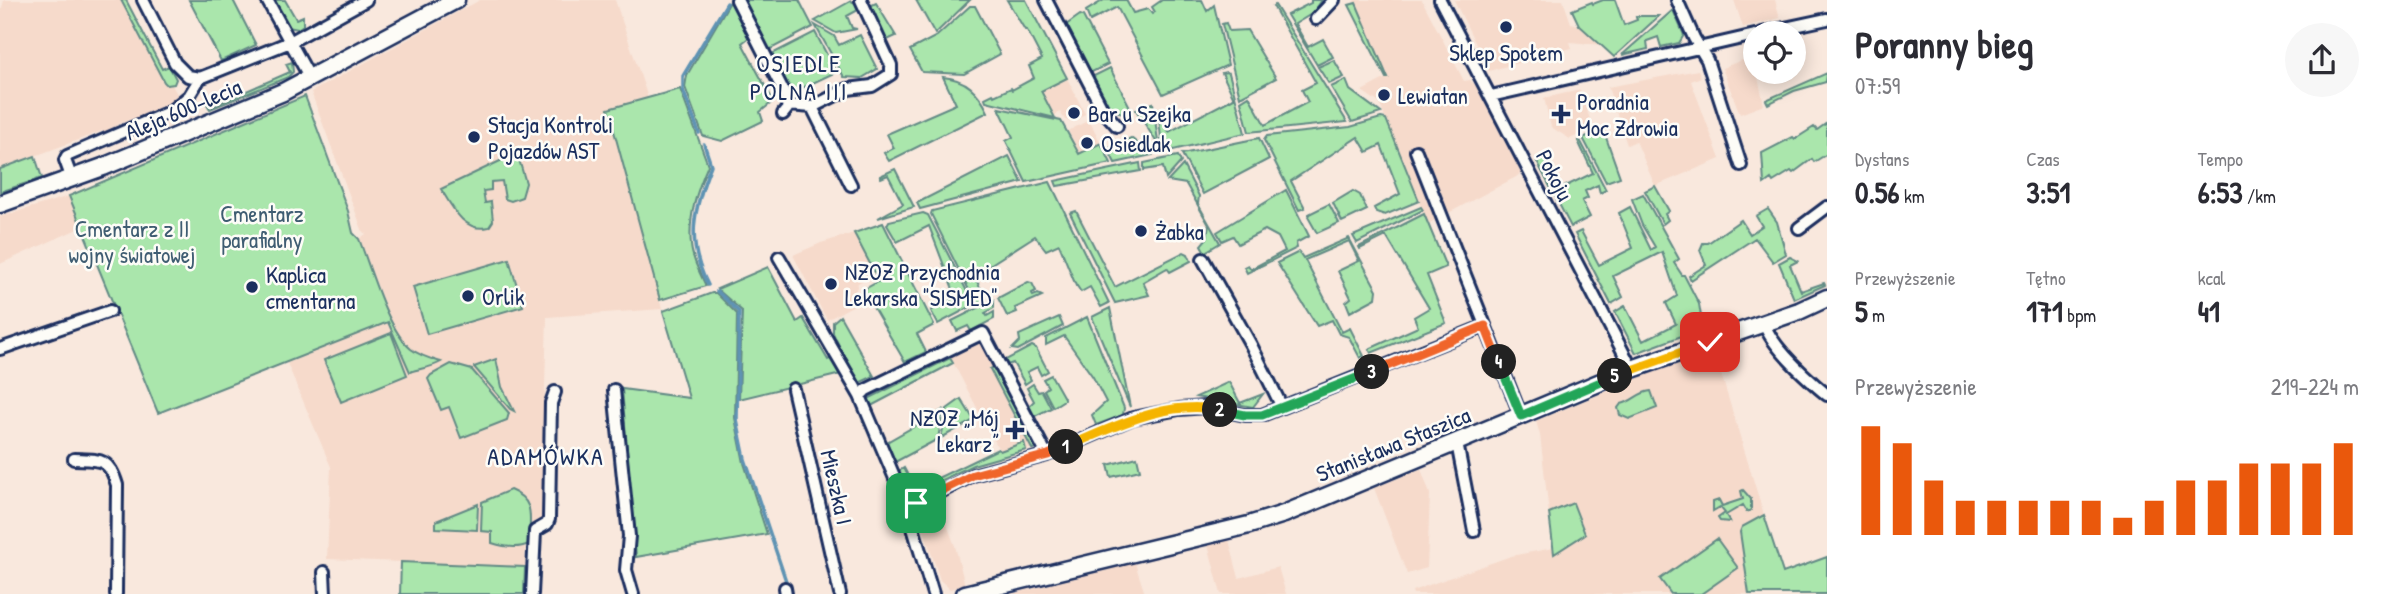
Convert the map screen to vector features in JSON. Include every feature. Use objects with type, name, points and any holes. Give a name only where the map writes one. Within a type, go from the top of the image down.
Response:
[{"type":"street","name":"Aleja 600-lecia","points":[[143,0],[175,64],[188,76],[200,78],[290,42],[366,0]]},
{"type":"street","points":[[267,0],[310,78]]},
{"type":"street","name":"Aleja 600-lecia","points":[[0,204],[72,179],[282,92],[456,0]]},
{"type":"street","points":[[737,0],[786,109],[811,107],[848,89],[872,86],[891,74],[891,65],[860,0]]},
{"type":"street","points":[[1046,0],[1103,110],[1117,126]]},
{"type":"street","points":[[1316,19],[1334,0]]},
{"type":"street","name":"Pokoju","points":[[1440,0],[1632,369]]},
{"type":"street","points":[[1677,0],[1707,60],[1741,166]]},
{"type":"street","points":[[1806,24],[1827,19]]},
{"type":"street","points":[[1491,96],[1743,38]]},
{"type":"street","name":"Aleja 600-lecia","points":[[72,179],[65,160],[67,156],[171,111],[190,96],[200,78]]},
{"type":"street","points":[[811,107],[852,185]]},
{"type":"street","points":[[1416,151],[1521,416]]},
{"type":"street","points":[[1799,228],[1827,207]]},
{"type":"street","points":[[779,257],[860,396],[910,508],[910,518],[933,594]]},
{"type":"street","points":[[1203,259],[1282,407]]},
{"type":"street","name":"Stanisława Staszica","points":[[965,594],[1249,525],[1284,514],[1632,369],[1827,298]]},
{"type":"street","points":[[0,349],[110,311]]},
{"type":"street","points":[[1764,323],[1768,333],[1786,354],[1827,395]]},
{"type":"street","points":[[910,508],[973,475],[1048,455],[1133,418],[1206,407],[1245,415],[1262,415],[1485,326]]},
{"type":"street","points":[[860,396],[866,390],[983,333],[1048,455]]},
{"type":"street","name":"Mieszka I","points":[[793,389],[840,594]]},
{"type":"street","points":[[614,390],[629,536],[626,570],[633,594]]},
{"type":"street","points":[[532,594],[535,531],[547,524],[549,519],[551,403],[555,392]]},
{"type":"street","points":[[1457,443],[1474,531]]},
{"type":"street","points":[[74,459],[102,460],[114,474],[117,485],[116,594]]},
{"type":"street","points":[[324,572],[326,594]]},
{"type":"shaded area","points":[[4,0],[124,0],[181,101],[121,123],[104,133],[102,131],[0,169],[0,15]]},
{"type":"shaded area","points":[[480,0],[615,0],[648,98],[608,110],[662,309],[547,317],[541,523],[525,524],[525,567],[327,559],[331,467],[287,363],[390,320],[359,239],[366,234],[311,92]]},
{"type":"shaded area","points":[[1354,0],[1422,0],[1464,81],[1470,80],[1478,88],[1521,173],[1428,224],[1381,104],[1362,91],[1388,77]]},
{"type":"shaded area","points":[[1454,0],[1563,0],[1571,23],[1579,25],[1602,45],[1570,42],[1572,48],[1489,71]]},
{"type":"shaded area","points":[[1734,0],[1775,0],[1780,18],[1743,21],[1743,27]]},
{"type":"shaded area","points":[[1743,60],[1743,84],[1760,84],[1764,105],[1740,114],[1722,68]]},
{"type":"shaded area","points":[[1698,70],[1701,77],[1691,81],[1720,159],[1655,186],[1636,141],[1627,145],[1608,87]]},
{"type":"shaded area","points":[[1067,78],[1085,114],[1072,121],[1065,120],[1060,112],[1054,116],[1041,91]]},
{"type":"shaded area","points":[[1580,90],[1593,128],[1570,139],[1551,127],[1544,98]]},
{"type":"shaded area","points":[[1089,120],[1101,143],[1080,154],[1068,131]]},
{"type":"shaded area","points":[[69,196],[82,227],[0,264],[0,217]]},
{"type":"shaded area","points":[[854,233],[875,273],[858,283],[856,290],[861,301],[827,320],[793,255]]},
{"type":"shaded area","points":[[979,339],[1040,446],[1003,457],[948,353]]},
{"type":"shaded area","points":[[1714,351],[1764,515],[1742,527],[1740,532],[1749,594],[1413,594],[1412,591],[1511,556],[1553,548],[1540,435],[1536,421],[1644,376]]},
{"type":"shaded area","points":[[1421,469],[1430,494],[1427,568],[1407,574],[1374,488]]},
{"type":"shaded area","points":[[945,519],[965,585],[950,589],[940,580],[922,525]]},
{"type":"shaded area","points":[[1229,540],[1239,578],[1278,567],[1286,594],[1221,594],[1208,545]]},
{"type":"shaded area","points":[[1135,563],[1145,594],[1011,594],[1032,589]]},
{"type":"green space","points":[[121,0],[126,0],[162,69],[169,66],[176,79],[174,84],[167,85],[164,82]]},
{"type":"green space","points":[[189,0],[233,0],[256,45],[221,61]]},
{"type":"green space","points":[[273,0],[285,0],[296,19],[303,16],[303,25],[298,29],[288,27]]},
{"type":"green space","points":[[731,0],[751,36],[742,43],[771,97],[770,104],[760,112],[763,121],[722,141],[703,136],[685,87],[687,75]]},
{"type":"green space","points":[[740,0],[799,0],[813,27],[767,51]]},
{"type":"green space","points":[[916,0],[970,0],[935,34]]},
{"type":"green space","points":[[1007,0],[1026,0],[1067,78],[1041,91],[1055,118],[986,101],[985,98],[993,94],[994,96],[1011,88],[1012,90],[1034,78],[1029,66],[1042,59]]},
{"type":"green space","points":[[1104,0],[1126,0],[1133,13],[1148,9],[1152,14],[1155,12],[1152,7],[1162,0],[1202,0],[1207,11],[1214,5],[1228,65],[1163,94],[1117,7],[1090,21],[1086,11]]},
{"type":"green space","points":[[1311,0],[1322,0],[1313,13],[1295,24],[1308,47],[1323,39],[1333,57],[1317,65],[1287,15],[1311,3]]},
{"type":"green space","points":[[1603,0],[1615,0],[1624,25],[1637,20],[1636,16],[1659,16],[1614,57],[1579,25],[1572,10]]},
{"type":"green space","points":[[851,1],[858,4],[860,9],[847,16],[852,28],[857,29],[836,33],[815,21]]},
{"type":"green space","points":[[876,3],[896,36],[883,42],[866,8]]},
{"type":"green space","points":[[1356,3],[1388,78],[1349,5]]},
{"type":"green space","points":[[1275,5],[1347,122],[1249,132],[1241,101],[1249,96],[1265,125],[1308,102],[1302,90],[1316,83],[1273,6]]},
{"type":"green space","points":[[970,6],[975,6],[1000,54],[964,74],[922,72],[910,50],[937,36]]},
{"type":"green space","points":[[1673,10],[1684,35],[1679,43],[1661,47],[1658,37],[1647,41],[1648,49],[1622,55]]},
{"type":"green space","points":[[1080,15],[1083,16],[1108,64],[1090,73],[1066,25]]},
{"type":"green space","points":[[1226,23],[1229,31],[1247,30],[1276,78],[1240,97],[1222,24]]},
{"type":"green space","points":[[815,25],[834,36],[839,45],[860,35],[877,69],[862,78],[844,77]]},
{"type":"green space","points":[[815,32],[836,72],[798,90],[788,87],[772,54]]},
{"type":"green space","points":[[1334,60],[1344,77],[1329,84],[1318,67]]},
{"type":"green space","points":[[292,62],[293,72],[288,77],[210,109],[205,101],[208,99],[212,106],[290,72],[286,64]]},
{"type":"green space","points":[[1110,68],[1131,109],[1122,113],[1107,108],[1092,77]]},
{"type":"green space","points":[[1222,73],[1229,73],[1245,133],[1165,152],[1162,149],[1158,108],[1169,132],[1234,98]]},
{"type":"green space","points":[[1827,73],[1826,82],[1794,91],[1768,104],[1766,100]]},
{"type":"green space","points":[[943,77],[965,83],[980,98],[988,112],[889,161],[884,153],[894,148],[887,134],[956,104]]},
{"type":"green space","points":[[1346,80],[1350,90],[1381,113],[1352,122],[1331,87]]},
{"type":"green space","points":[[680,89],[708,165],[694,204],[690,235],[693,255],[706,286],[660,300],[608,109]]},
{"type":"green space","name":"Cmentarz parafialny","points":[[305,96],[348,211],[353,233],[359,239],[394,328],[411,349],[441,362],[410,372],[388,322],[158,413],[69,196]]},
{"type":"green space","points":[[1153,103],[1158,142],[1157,143],[1136,110]]},
{"type":"green space","points":[[999,108],[1061,121],[1079,154],[1101,143],[1111,163],[1026,182],[1006,141],[1013,137]]},
{"type":"green space","points":[[1386,119],[1419,201],[1385,215],[1376,212],[1374,208],[1400,194],[1381,145],[1367,152],[1358,137],[1291,181],[1305,208],[1299,210],[1264,140],[1267,136],[1350,127]]},
{"type":"green space","points":[[1827,123],[1827,154],[1814,162],[1812,159],[1793,173],[1791,171],[1773,182],[1771,179],[1764,184],[1762,153],[1793,137],[1795,139],[1814,127],[1817,130]]},
{"type":"green space","points":[[1603,129],[1620,177],[1606,182],[1583,138]]},
{"type":"green space","points":[[1131,138],[1152,155],[1115,163],[1108,149]]},
{"type":"green space","points":[[1259,138],[1269,159],[1203,194],[1182,154]]},
{"type":"green space","points":[[1580,140],[1606,190],[1600,193],[1598,185],[1585,191],[1588,198],[1582,201],[1590,217],[1571,227],[1537,162],[1544,158],[1560,189],[1593,173],[1578,141]]},
{"type":"green space","points":[[517,153],[526,183],[522,197],[511,201],[505,199],[502,181],[491,182],[491,190],[483,191],[485,203],[491,202],[493,221],[489,227],[480,228],[466,222],[454,211],[441,189]]},
{"type":"green space","points":[[35,156],[42,178],[0,192],[0,169]]},
{"type":"green space","points":[[1009,156],[1022,182],[920,209],[917,203]]},
{"type":"green space","points":[[1178,156],[1181,162],[1166,179],[1163,167],[1144,170],[1144,163]]},
{"type":"green space","points":[[1140,163],[1141,171],[1057,186],[1055,181]]},
{"type":"green space","points":[[1183,165],[1199,196],[1198,204],[1220,243],[1205,252],[1201,245],[1207,238],[1209,225],[1186,184],[1168,181]]},
{"type":"green space","points":[[895,169],[914,207],[878,218],[903,204],[888,175],[881,178],[880,176]]},
{"type":"green space","points":[[1050,182],[1109,303],[1101,307],[1090,287],[1081,292],[1059,244],[1046,250],[1035,236],[974,275],[986,300],[976,304],[931,214],[932,211]]},
{"type":"green space","points":[[1655,186],[1669,211],[1665,214],[1668,220],[1663,224],[1645,191]]},
{"type":"green space","points":[[1286,190],[1309,236],[1296,243],[1297,248],[1247,273],[1244,267],[1248,265],[1251,269],[1285,251],[1278,237],[1265,230],[1238,244],[1233,236],[1222,241],[1217,232]]},
{"type":"green space","points":[[1353,191],[1360,195],[1367,210],[1342,222],[1333,203]]},
{"type":"green space","points":[[1643,194],[1679,259],[1674,263],[1684,275],[1699,304],[1703,328],[1636,353],[1615,312],[1625,306],[1643,341],[1676,324],[1666,303],[1677,296],[1662,252],[1613,276],[1623,297],[1611,304],[1575,234],[1581,231],[1599,265],[1633,248],[1619,213],[1630,207],[1651,250],[1655,247],[1642,225],[1632,199]]},
{"type":"green space","points":[[1329,204],[1339,223],[1317,233],[1309,214]]},
{"type":"green space","points":[[1421,207],[1423,210],[1357,243],[1353,236]]},
{"type":"green space","points":[[1768,209],[1777,222],[1786,254],[1773,262],[1755,238],[1691,280],[1689,276],[1706,265],[1700,250],[1703,243],[1708,243],[1741,220],[1750,234],[1762,226],[1756,216]]},
{"type":"green space","points":[[1076,211],[1115,287],[1184,252],[1191,261],[1170,272],[1167,268],[1143,282],[1149,295],[1115,303],[1070,213]]},
{"type":"green space","points":[[923,213],[928,215],[974,305],[938,324],[931,311],[956,297],[929,226],[897,242],[887,225],[889,221]]},
{"type":"green space","points":[[1424,214],[1446,267],[1427,275],[1446,323],[1371,353],[1369,349],[1418,327],[1414,317],[1429,308],[1386,236],[1360,249],[1359,247]]},
{"type":"green space","points":[[883,223],[934,325],[917,334],[926,352],[905,362],[863,290],[879,281],[854,233]]},
{"type":"green space","points":[[1349,238],[1377,290],[1376,298],[1350,312],[1346,302],[1351,298],[1338,271],[1359,261],[1349,241],[1305,260],[1342,332],[1350,328],[1364,356],[1360,358],[1349,337],[1339,334],[1332,320],[1317,326],[1277,263],[1299,252],[1303,258]]},
{"type":"green space","points":[[1790,257],[1798,261],[1790,265],[1801,291],[1824,283],[1825,285],[1794,299],[1779,263]]},
{"type":"green space","name":"Orlik","points":[[509,259],[523,306],[427,334],[413,287]]},
{"type":"green space","points":[[768,267],[797,322],[803,318],[828,360],[834,357],[845,373],[739,399],[742,311],[717,289]]},
{"type":"green space","points":[[1028,282],[1032,283],[1036,291],[1032,293],[1033,296],[1042,296],[1015,308],[1017,312],[1007,316],[998,298]]},
{"type":"green space","points":[[716,293],[737,314],[735,418],[744,463],[767,534],[636,557],[622,389],[689,398],[663,311]]},
{"type":"green space","points":[[994,300],[994,308],[985,313],[987,316],[994,312],[994,319],[971,331],[968,326],[957,331],[952,321]]},
{"type":"green space","points":[[1110,308],[1130,407],[1092,317]]},
{"type":"green space","points":[[840,316],[874,376],[857,384],[833,333],[833,322]]},
{"type":"green space","points":[[1059,317],[1063,326],[1018,350],[1012,349],[1020,341],[1019,335]]},
{"type":"green space","points":[[1087,317],[1124,408],[1123,415],[1096,425],[1092,415],[1106,402],[1093,377],[1064,336],[1046,345],[1046,338]]},
{"type":"green space","points":[[391,333],[407,375],[341,402],[324,360]]},
{"type":"green space","points":[[1032,346],[1036,348],[1048,371],[1041,375],[1037,367],[1027,372],[1031,380],[1025,384],[1013,363],[1007,365],[1002,362]]},
{"type":"green space","points":[[950,358],[953,363],[871,406],[868,399]]},
{"type":"green space","points":[[496,359],[502,387],[514,411],[474,367]]},
{"type":"green space","points":[[451,364],[472,370],[509,413],[507,420],[461,438],[449,407],[441,410],[428,379]]},
{"type":"green space","points":[[996,366],[1036,448],[1032,449],[990,369]]},
{"type":"green space","points":[[1051,375],[1064,398],[1053,407],[1044,390],[1048,387],[1043,379]]},
{"type":"green space","points":[[1229,382],[1240,403],[1263,394],[1253,407],[1196,397]]},
{"type":"green space","points":[[1033,384],[1038,392],[1042,391],[1051,408],[1031,418],[1026,409],[1034,401],[1027,388]]},
{"type":"green space","points":[[1651,391],[1657,408],[1629,419],[1620,415],[1618,408],[1621,404]]},
{"type":"green space","points":[[961,399],[974,420],[941,438],[947,409]]},
{"type":"green space","points":[[943,410],[938,439],[895,462],[887,442]]},
{"type":"green space","points":[[1024,442],[1026,450],[973,465],[913,494],[908,491],[899,471],[904,468],[915,489],[998,449],[1000,451]]},
{"type":"green space","points":[[1137,457],[1140,470],[1111,477],[1108,465]]},
{"type":"green space","points":[[510,490],[524,499],[530,511],[529,544],[525,546],[511,547],[492,543],[492,532],[481,531],[482,502]]},
{"type":"green space","points":[[1743,490],[1751,499],[1751,510],[1747,512],[1743,505],[1726,515],[1730,522],[1720,521],[1718,518],[1725,513],[1720,507],[1713,511],[1713,502],[1719,500],[1722,506],[1743,499]]},
{"type":"green space","points":[[1573,503],[1585,534],[1554,554],[1549,513]]},
{"type":"green space","points":[[478,504],[477,530],[436,528],[436,521]]},
{"type":"green space","points":[[1764,515],[1783,573],[1827,557],[1827,594],[1749,594],[1740,532],[1742,527]]},
{"type":"green space","points":[[1717,539],[1738,568],[1701,594],[1671,594],[1660,579]]},
{"type":"green space","points":[[401,562],[525,567],[524,594],[400,594]]},
{"type":"waterway","points":[[699,133],[683,90],[683,76],[727,3]]},
{"type":"waterway","points":[[704,144],[711,165],[700,196],[694,239],[696,254],[708,285]]},
{"type":"waterway","points":[[717,291],[739,312],[737,420],[745,459],[786,581]]},
{"type":"place","name":"Sklep Społem","points":[[1506,27]]},
{"type":"place","name":"Lewiatan","points":[[1384,95]]},
{"type":"place","name":"Bar u Szejka","points":[[1074,113]]},
{"type":"place","name":"Poradnia Moc Zdrowia","points":[[1561,114]]},
{"type":"place","name":"Stacja Kontroli Pojazdów AST","points":[[474,137]]},
{"type":"place","name":"Osiedlak","points":[[1087,143]]},
{"type":"place","name":"Żabka","points":[[1141,231]]},
{"type":"place","name":"NZOZ Przychodnia Lekarska \"SISMED\"","points":[[831,284]]},
{"type":"place","name":"Kaplica cmentarna","points":[[252,287]]},
{"type":"place","name":"Orlik","points":[[468,296]]},
{"type":"place","name":"NZOZ „Mój Lekarz”","points":[[1015,430]]},
{"type":"district","name":"OSIEDLE POLNA III","points":[[799,77]]},
{"type":"district","name":"ADAMÓWKA","points":[[546,456]]},
{"type":"route","points":[[916,503],[973,475],[1048,455],[1133,418],[1206,407],[1245,415],[1262,415],[1485,326],[1521,416],[1632,369],[1710,342]]},
{"type":"park label","name":"Cmentarz z II wojny światowej","points":[[132,241]]}]
